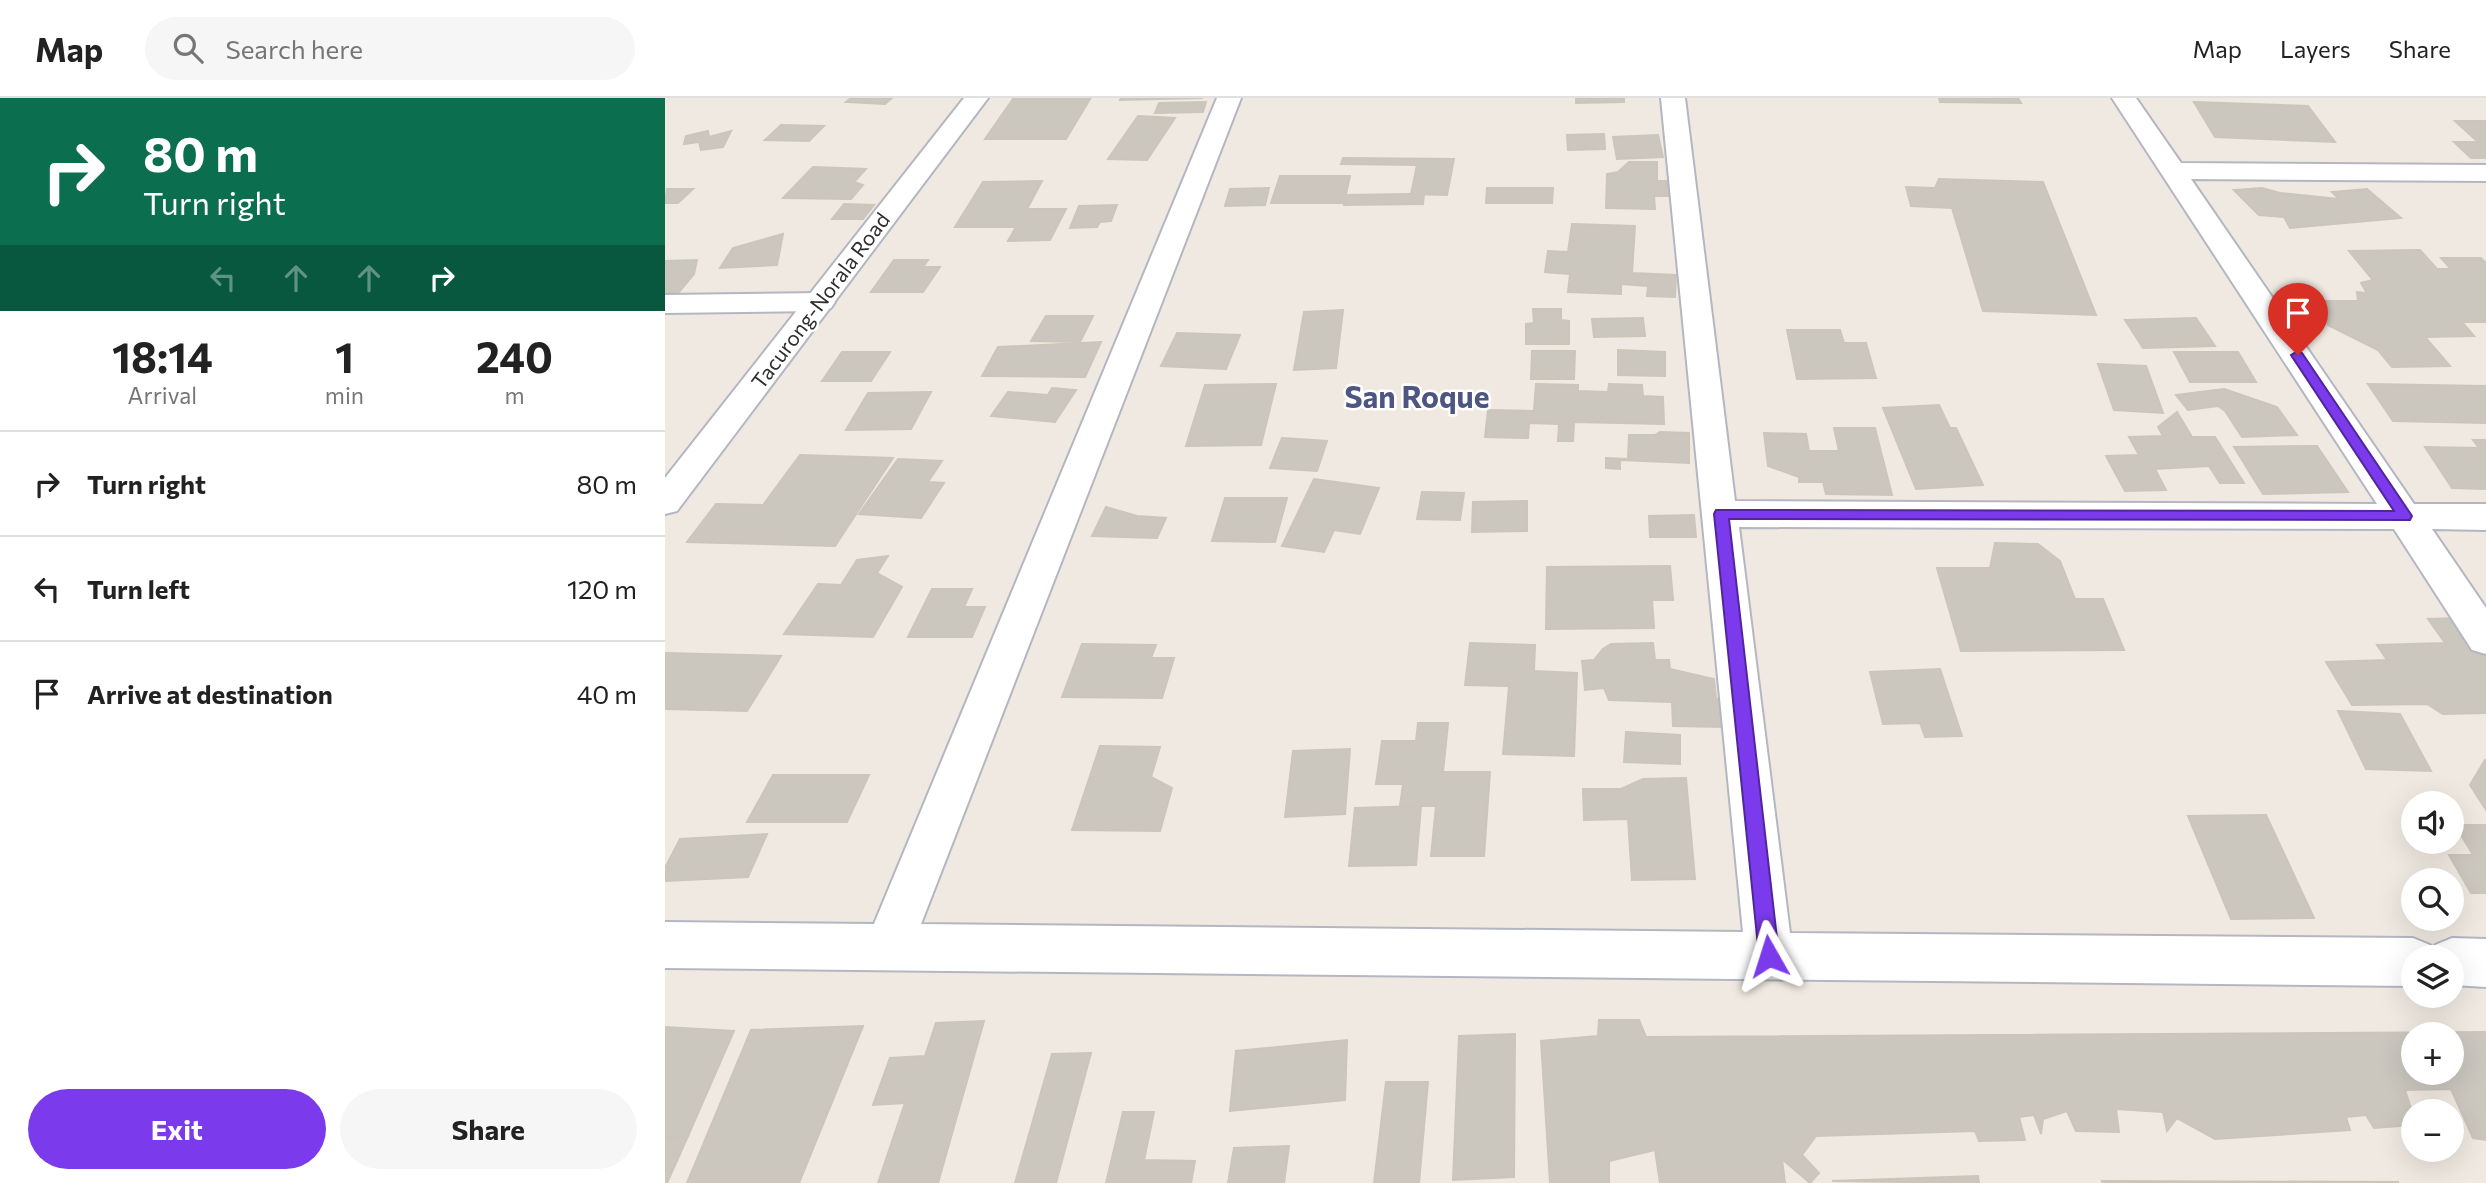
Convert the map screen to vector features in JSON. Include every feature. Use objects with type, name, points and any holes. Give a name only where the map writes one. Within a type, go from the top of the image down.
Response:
[{"type":"street","name":"Tacurong-Norala Road","points":[[665,502],[976,98]]},
{"type":"street","points":[[888,948],[1229,98]]},
{"type":"street","points":[[1673,98],[1769,956]]},
{"type":"street","points":[[2124,98],[2486,639]]},
{"type":"street","points":[[2175,172],[2486,173]]},
{"type":"street","points":[[665,304],[821,302]]},
{"type":"street","points":[[1721,514],[2486,517]]},
{"type":"street","points":[[665,945],[2401,962]]},
{"type":"street","points":[[2464,962],[2486,963]]},
{"type":"building","points":[[851,98],[892,98],[885,104],[846,102]]},
{"type":"building","points":[[1121,98],[1203,98],[1120,100]]},
{"type":"building","points":[[1576,98],[1624,98],[1624,102],[1576,103]]},
{"type":"building","points":[[1939,98],[2018,98],[2021,103],[1940,102]]},
{"type":"building","points":[[1013,99],[1090,99],[1066,139],[985,139]]},
{"type":"building","points":[[1206,102],[1203,112],[1155,113],[1159,103]]},
{"type":"building","points":[[2194,102],[2308,106],[2335,142],[2215,137]]},
{"type":"building","points":[[1138,116],[1175,118],[1147,160],[1108,159]]},
{"type":"building","points":[[2455,121],[2486,121],[2486,158],[2471,158],[2454,142],[2478,142]]},
{"type":"building","points":[[781,125],[824,126],[809,141],[765,140]]},
{"type":"building","points":[[708,131],[709,137],[731,131],[723,147],[701,150],[699,142],[684,144],[686,136]]},
{"type":"building","points":[[1604,134],[1605,149],[1568,150],[1567,135]]},
{"type":"building","points":[[1658,135],[1663,157],[1617,159],[1613,137]]},
{"type":"building","points":[[1343,158],[1454,159],[1447,195],[1411,194],[1417,165],[1341,164]]},
{"type":"building","points":[[1629,162],[1657,162],[1657,181],[1679,181],[1680,196],[1654,196],[1655,209],[1606,208],[1607,174],[1618,172]]},
{"type":"building","points":[[813,167],[866,169],[854,182],[863,185],[851,199],[783,198]]},
{"type":"building","points":[[1280,176],[1350,176],[1344,203],[1271,203]]},
{"type":"building","points":[[1939,179],[2043,182],[2096,315],[1983,311],[1952,208],[1911,206],[1906,187],[1935,188]]},
{"type":"building","points":[[1042,181],[1027,209],[1066,209],[1050,240],[1008,241],[1016,227],[955,227],[983,182]]},
{"type":"building","points":[[1269,188],[1265,205],[1225,206],[1230,189]]},
{"type":"building","points":[[1487,188],[1553,188],[1552,203],[1486,203]]},
{"type":"building","points":[[2262,188],[2280,193],[2339,199],[2332,192],[2367,189],[2401,218],[2290,228],[2284,217],[2259,215],[2234,190]]},
{"type":"building","points":[[667,189],[693,189],[678,203],[665,203]]},
{"type":"building","points":[[1424,194],[1423,204],[1344,205],[1346,195]]},
{"type":"building","points":[[844,204],[874,205],[863,219],[832,219]]},
{"type":"building","points":[[1117,205],[1111,221],[1100,222],[1097,227],[1070,228],[1079,206]]},
{"type":"building","points":[[1572,224],[1635,226],[1632,273],[1676,275],[1675,297],[1647,296],[1648,286],[1621,284],[1621,294],[1568,292],[1570,274],[1545,272],[1548,251],[1568,252]]},
{"type":"building","points":[[783,234],[777,265],[720,268],[733,248]]},
{"type":"building","points":[[2420,250],[2437,269],[2451,269],[2441,258],[2481,258],[2486,263],[2486,322],[2462,322],[2474,336],[2425,337],[2450,366],[2392,367],[2378,350],[2328,325],[2322,301],[2358,301],[2357,292],[2367,293],[2361,283],[2373,280],[2349,251]]},
{"type":"building","points":[[697,260],[694,274],[679,292],[665,293],[665,261]]},
{"type":"building","points":[[894,260],[928,260],[923,267],[940,267],[923,292],[871,292]]},
{"type":"building","points":[[1533,309],[1561,309],[1561,320],[1569,321],[1569,344],[1526,344],[1526,324],[1534,323]]},
{"type":"building","points":[[1343,310],[1336,368],[1294,370],[1304,312]]},
{"type":"building","points":[[1046,316],[1093,316],[1080,342],[1031,341]]},
{"type":"building","points":[[1643,318],[1645,336],[1594,337],[1592,319]]},
{"type":"building","points":[[2196,318],[2215,346],[2143,348],[2125,320]]},
{"type":"building","points":[[1787,330],[1840,330],[1844,343],[1866,343],[1876,378],[1797,379]]},
{"type":"building","points":[[1177,333],[1240,335],[1226,369],[1161,366]]},
{"type":"building","points":[[1101,342],[1085,377],[982,376],[998,347]]},
{"type":"building","points":[[1618,350],[1665,352],[1665,376],[1618,375]]},
{"type":"building","points":[[1532,351],[1575,351],[1574,379],[1531,379]]},
{"type":"building","points":[[842,352],[890,352],[871,381],[822,381]]},
{"type":"building","points":[[2174,352],[2238,352],[2256,382],[2190,382]]},
{"type":"building","points":[[2098,364],[2146,366],[2163,413],[2114,410]]},
{"type":"building","points":[[1276,384],[1261,445],[1186,446],[1205,385]]},
{"type":"building","points":[[1536,384],[1578,385],[1578,391],[1608,392],[1609,384],[1642,385],[1643,396],[1663,397],[1664,424],[1574,422],[1573,441],[1558,441],[1559,424],[1529,423],[1528,438],[1485,437],[1488,410],[1534,411]]},
{"type":"building","points":[[2368,384],[2486,386],[2486,423],[2393,421]]},
{"type":"building","points":[[1052,388],[1076,390],[1055,422],[991,416],[1008,392],[1048,395]]},
{"type":"building","points":[[2224,389],[2277,407],[2297,435],[2242,437],[2225,411],[2218,406],[2188,410],[2176,395]]},
{"type":"building","points":[[931,392],[911,429],[846,430],[868,393]]},
{"type":"building","points":[[1939,405],[1950,428],[1956,428],[1983,485],[1916,489],[1883,408]]},
{"type":"building","points":[[2177,412],[2192,437],[2215,437],[2244,483],[2220,483],[2209,466],[2155,469],[2166,490],[2125,491],[2106,456],[2139,455],[2129,437],[2163,436],[2158,427]]},
{"type":"building","points":[[1834,428],[1875,428],[1892,495],[1826,494],[1823,482],[1799,482],[1799,477],[1768,466],[1764,433],[1806,434],[1809,451],[1839,451]]},
{"type":"building","points":[[1660,432],[1689,433],[1689,463],[1620,460],[1620,469],[1606,468],[1606,458],[1628,459],[1629,435],[1655,435]]},
{"type":"building","points":[[1282,438],[1327,441],[1317,471],[1270,468]]},
{"type":"building","points":[[2473,440],[2486,440],[2486,489],[2452,488],[2425,447],[2479,448]]},
{"type":"building","points":[[2317,446],[2348,492],[2263,494],[2234,447]]},
{"type":"building","points":[[800,455],[893,458],[835,546],[687,542],[716,504],[763,505]]},
{"type":"building","points":[[898,459],[942,461],[928,482],[944,483],[921,518],[859,514]]},
{"type":"building","points":[[1314,479],[1379,488],[1360,534],[1334,530],[1324,552],[1282,546]]},
{"type":"building","points":[[1422,492],[1464,493],[1460,520],[1417,519]]},
{"type":"building","points":[[1225,498],[1287,498],[1275,542],[1212,541]]},
{"type":"building","points":[[1527,501],[1527,531],[1472,532],[1473,502]]},
{"type":"building","points":[[1106,507],[1137,516],[1166,518],[1157,538],[1092,536]]},
{"type":"building","points":[[1694,515],[1696,537],[1650,537],[1649,516]]},
{"type":"building","points":[[1995,543],[2038,544],[2060,561],[2075,599],[2103,599],[2124,650],[1961,651],[1937,568],[1990,568]]},
{"type":"building","points":[[888,556],[877,573],[902,587],[873,637],[784,634],[818,584],[841,585],[857,560]]},
{"type":"building","points":[[1670,566],[1673,600],[1652,600],[1654,628],[1546,629],[1547,567]]},
{"type":"building","points":[[932,589],[972,589],[964,607],[985,607],[972,637],[908,637]]},
{"type":"building","points":[[2461,618],[2486,653],[2486,713],[2443,714],[2427,704],[2352,705],[2326,662],[2387,660],[2377,645],[2445,643],[2428,619]]},
{"type":"building","points":[[1470,643],[1535,645],[1534,671],[1577,673],[1574,756],[1503,754],[1509,686],[1465,685]]},
{"type":"building","points":[[1653,643],[1655,660],[1669,660],[1670,669],[1714,679],[1716,699],[1729,698],[1725,727],[1673,726],[1672,702],[1609,700],[1604,688],[1585,690],[1582,661],[1594,660],[1611,644]]},
{"type":"building","points":[[1082,644],[1156,645],[1151,658],[1174,658],[1162,698],[1062,697]]},
{"type":"building","points":[[665,653],[781,656],[747,711],[665,709]]},
{"type":"building","points":[[1940,669],[1962,736],[1925,737],[1920,723],[1883,724],[1870,672]]},
{"type":"building","points":[[2338,711],[2400,714],[2431,771],[2366,769]]},
{"type":"building","points":[[1418,723],[1448,723],[1443,772],[1490,772],[1484,856],[1431,856],[1436,806],[1400,806],[1403,784],[1376,784],[1382,741],[1416,741]]},
{"type":"building","points":[[1626,732],[1680,735],[1680,764],[1624,762]]},
{"type":"building","points":[[1100,746],[1160,747],[1151,777],[1172,788],[1160,831],[1072,830]]},
{"type":"building","points":[[1350,749],[1345,814],[1285,817],[1293,751]]},
{"type":"building","points":[[2486,760],[2486,810],[2470,785]]},
{"type":"building","points":[[773,775],[869,775],[847,822],[747,822]]},
{"type":"building","points":[[1686,778],[1695,879],[1632,880],[1628,819],[1584,820],[1583,789],[1621,789],[1643,779]]},
{"type":"building","points":[[1421,806],[1416,865],[1349,866],[1355,808]]},
{"type":"building","points":[[2266,815],[2314,918],[2231,919],[2188,816]]},
{"type":"building","points":[[2464,825],[2486,825],[2486,893],[2471,893],[2464,881],[2464,868],[2457,868],[2449,855],[2473,855],[2464,840]]},
{"type":"building","points":[[767,834],[748,877],[665,881],[665,868],[680,839]]},
{"type":"building","points":[[1599,1020],[1639,1020],[1646,1037],[2401,1033],[2401,1085],[2464,1085],[2464,1032],[2486,1032],[2486,1140],[2473,1138],[2464,1118],[2464,1099],[2455,1099],[2451,1089],[2405,1090],[2408,1099],[2401,1099],[2401,1126],[2374,1128],[2366,1115],[2346,1117],[2350,1130],[2215,1139],[2177,1118],[2167,1131],[2163,1112],[2116,1109],[2119,1132],[2076,1131],[2067,1111],[2043,1119],[2041,1134],[2034,1115],[2019,1117],[2025,1140],[1979,1141],[1975,1131],[1816,1136],[1802,1155],[1819,1173],[1810,1183],[1782,1159],[1785,1183],[1660,1183],[1655,1150],[1609,1161],[1609,1183],[1550,1183],[1541,1041],[1598,1036]]},
{"type":"building","points":[[984,1021],[938,1183],[878,1183],[905,1103],[873,1105],[890,1058],[925,1056],[936,1023]]},
{"type":"building","points":[[863,1026],[799,1183],[687,1183],[751,1030]]},
{"type":"building","points":[[665,1027],[734,1031],[688,1136],[665,1138]]},
{"type":"building","points":[[1515,1034],[1514,1177],[1453,1180],[1459,1036]]},
{"type":"building","points":[[1347,1040],[1345,1100],[1230,1111],[1236,1051]]},
{"type":"building","points":[[1091,1053],[1056,1183],[1015,1183],[1052,1054]]},
{"type":"building","points":[[1386,1082],[1428,1082],[1419,1183],[1374,1183]]},
{"type":"building","points":[[1123,1112],[1154,1112],[1144,1160],[1195,1161],[1191,1183],[1106,1183]]},
{"type":"building","points":[[688,1136],[667,1183],[665,1183],[665,1138]]},
{"type":"building","points":[[1289,1146],[1284,1183],[1228,1183],[1234,1148]]},
{"type":"building","points":[[1978,1176],[1979,1183],[1832,1181]]},
{"type":"building","points":[[2102,1181],[2398,1182],[2398,1183],[2103,1183]]},
{"type":"district","name":"San Roque","points":[[1417,398]]},
{"type":"route","points":[[1769,956],[1721,514],[2405,516],[2298,355]]}]
